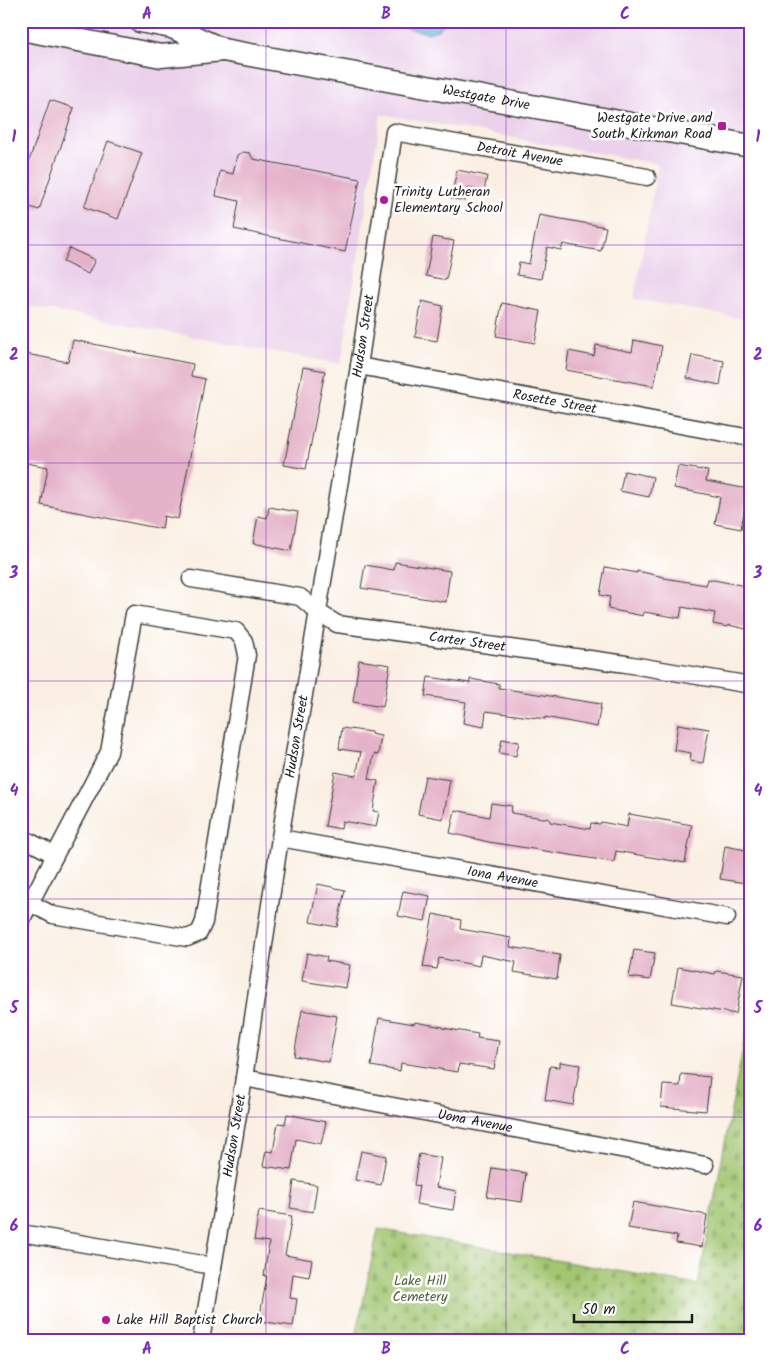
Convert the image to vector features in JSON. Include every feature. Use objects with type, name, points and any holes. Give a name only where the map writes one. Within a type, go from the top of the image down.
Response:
[{"type":"street","name":"Westgate Drive","points":[[140,21],[172,27],[223,50],[751,146]]},
{"type":"street","name":"Westgate Drive","points":[[21,29],[161,56],[223,50]]},
{"type":"street","name":"Detroit Avenue","points":[[394,132],[647,177]]},
{"type":"street","name":"Hudson Street","points":[[201,1341],[244,1078],[280,838],[360,366],[394,132]]},
{"type":"street","name":"Rosette Street","points":[[360,366],[751,438]]},
{"type":"street","name":"Carter Street","points":[[192,579],[300,598],[337,624],[626,664],[751,685]]},
{"type":"street","points":[[21,921],[30,903],[109,752],[134,614],[236,631],[244,642],[247,655],[204,922],[199,932],[187,938],[53,916],[30,903]]},
{"type":"street","points":[[21,837],[55,855]]},
{"type":"street","name":"Iona Avenue","points":[[280,838],[727,917]]},
{"type":"street","name":"Uona Avenue","points":[[244,1078],[704,1165]]},
{"type":"street","points":[[21,1233],[213,1266]]},
{"type":"shaded area","points":[[28,21],[751,21],[751,320],[634,299],[658,164],[381,114],[341,364],[21,305],[21,43]]},
{"type":"green space","name":"Lake Hill Cemetery","points":[[751,1005],[751,1341],[355,1341],[378,1229],[698,1285]]},
{"type":"water","points":[[370,21],[444,21],[444,24],[438,30],[428,33]]},
{"type":"building","points":[[50,100],[74,108],[39,210],[21,204],[21,184]]},
{"type":"building","points":[[108,141],[142,153],[118,219],[84,207]]},
{"type":"building","points":[[243,152],[250,153],[253,159],[360,179],[345,252],[234,229],[239,201],[216,196],[220,171],[233,174],[237,155]]},
{"type":"building","points":[[457,170],[487,176],[484,191],[468,188],[465,201],[451,198]]},
{"type":"building","points":[[539,215],[606,227],[601,251],[563,244],[561,250],[547,247],[541,279],[517,275],[519,262],[529,264]]},
{"type":"building","points":[[433,237],[454,241],[446,280],[426,276]]},
{"type":"building","points":[[69,248],[95,260],[88,274],[63,262]]},
{"type":"building","points":[[422,301],[443,306],[437,341],[415,337]]},
{"type":"building","points":[[502,303],[541,311],[535,343],[496,336]]},
{"type":"building","points":[[73,340],[193,364],[191,376],[205,379],[178,519],[164,516],[162,529],[41,505],[48,467],[21,462],[21,353],[68,362]]},
{"type":"building","points":[[634,340],[662,346],[654,386],[566,370],[569,351],[594,356],[596,345],[632,352]]},
{"type":"building","points":[[692,355],[724,361],[720,385],[687,378]]},
{"type":"building","points":[[303,367],[325,371],[306,469],[284,465]]},
{"type":"building","points":[[678,466],[708,471],[706,481],[748,489],[741,529],[715,524],[720,497],[674,488]]},
{"type":"building","points":[[624,471],[653,477],[649,497],[620,491]]},
{"type":"building","points":[[269,507],[298,512],[291,551],[253,543],[258,516],[267,518]]},
{"type":"building","points":[[395,562],[450,571],[446,602],[361,588],[365,565],[394,570]]},
{"type":"building","points":[[605,567],[637,573],[637,571],[706,585],[708,579],[751,587],[751,630],[713,624],[715,613],[682,607],[680,618],[644,612],[643,616],[608,609],[610,597],[600,595]]},
{"type":"building","points":[[359,660],[390,665],[383,707],[353,702]]},
{"type":"building","points":[[428,677],[470,683],[470,679],[499,684],[499,688],[601,704],[597,727],[545,717],[545,719],[486,711],[484,727],[463,723],[466,702],[425,696]]},
{"type":"building","points":[[678,724],[709,729],[703,763],[690,761],[691,753],[674,750]]},
{"type":"building","points":[[342,728],[371,732],[371,734],[381,736],[378,755],[374,754],[369,779],[378,781],[373,811],[379,812],[376,827],[342,821],[341,829],[325,826],[335,772],[356,776],[361,752],[339,749]]},
{"type":"building","points":[[502,739],[519,742],[516,756],[499,753]]},
{"type":"building","points":[[425,776],[450,780],[443,819],[418,814]]},
{"type":"building","points":[[491,803],[512,806],[511,813],[550,819],[550,822],[590,829],[591,823],[600,824],[601,822],[627,827],[629,814],[692,825],[685,863],[616,851],[614,862],[489,842],[450,833],[455,810],[489,817]]},
{"type":"building","points":[[725,846],[751,851],[746,883],[720,879]]},
{"type":"building","points":[[318,884],[345,890],[337,927],[310,922]]},
{"type":"building","points":[[403,891],[430,896],[425,921],[398,916]]},
{"type":"building","points":[[433,914],[461,920],[460,929],[511,938],[510,947],[560,955],[557,979],[514,972],[516,962],[481,955],[479,966],[439,958],[437,969],[423,967]]},
{"type":"building","points":[[634,950],[655,953],[650,980],[629,977]]},
{"type":"building","points":[[307,953],[327,957],[326,961],[350,965],[346,988],[302,981]]},
{"type":"building","points":[[678,967],[715,974],[716,971],[743,975],[736,1014],[672,1003]]},
{"type":"building","points":[[302,1010],[337,1016],[329,1062],[294,1056]]},
{"type":"building","points":[[379,1018],[443,1027],[478,1034],[477,1038],[499,1041],[494,1069],[459,1064],[458,1072],[401,1063],[400,1071],[371,1066]]},
{"type":"building","points":[[560,1062],[580,1065],[573,1105],[545,1100],[550,1066],[560,1067]]},
{"type":"building","points":[[681,1074],[710,1077],[706,1111],[661,1107],[663,1085],[680,1086]]},
{"type":"building","points":[[287,1114],[326,1122],[321,1144],[296,1139],[291,1170],[263,1166],[266,1151],[273,1152],[278,1123],[285,1124]]},
{"type":"building","points":[[361,1151],[386,1156],[381,1185],[355,1180]]},
{"type":"building","points":[[419,1154],[441,1158],[436,1187],[456,1191],[453,1210],[416,1204],[419,1186],[414,1185]]},
{"type":"building","points":[[492,1168],[526,1173],[522,1202],[487,1197]]},
{"type":"building","points":[[294,1181],[317,1185],[313,1212],[290,1208]]},
{"type":"building","points":[[633,1202],[707,1215],[702,1247],[676,1243],[677,1236],[628,1228]]},
{"type":"building","points":[[259,1211],[292,1216],[285,1255],[312,1260],[309,1277],[293,1274],[290,1298],[297,1299],[293,1326],[259,1321],[267,1276],[264,1276],[269,1242],[254,1240]]},
{"type":"place","name":"Westgate Drive and South Kirkman Road","points":[[722,126]]},
{"type":"place","name":"Trinity Lutheran Elementary School","points":[[384,200]]},
{"type":"place","name":"Lake Hill Baptist Church","points":[[106,1320]]}]
